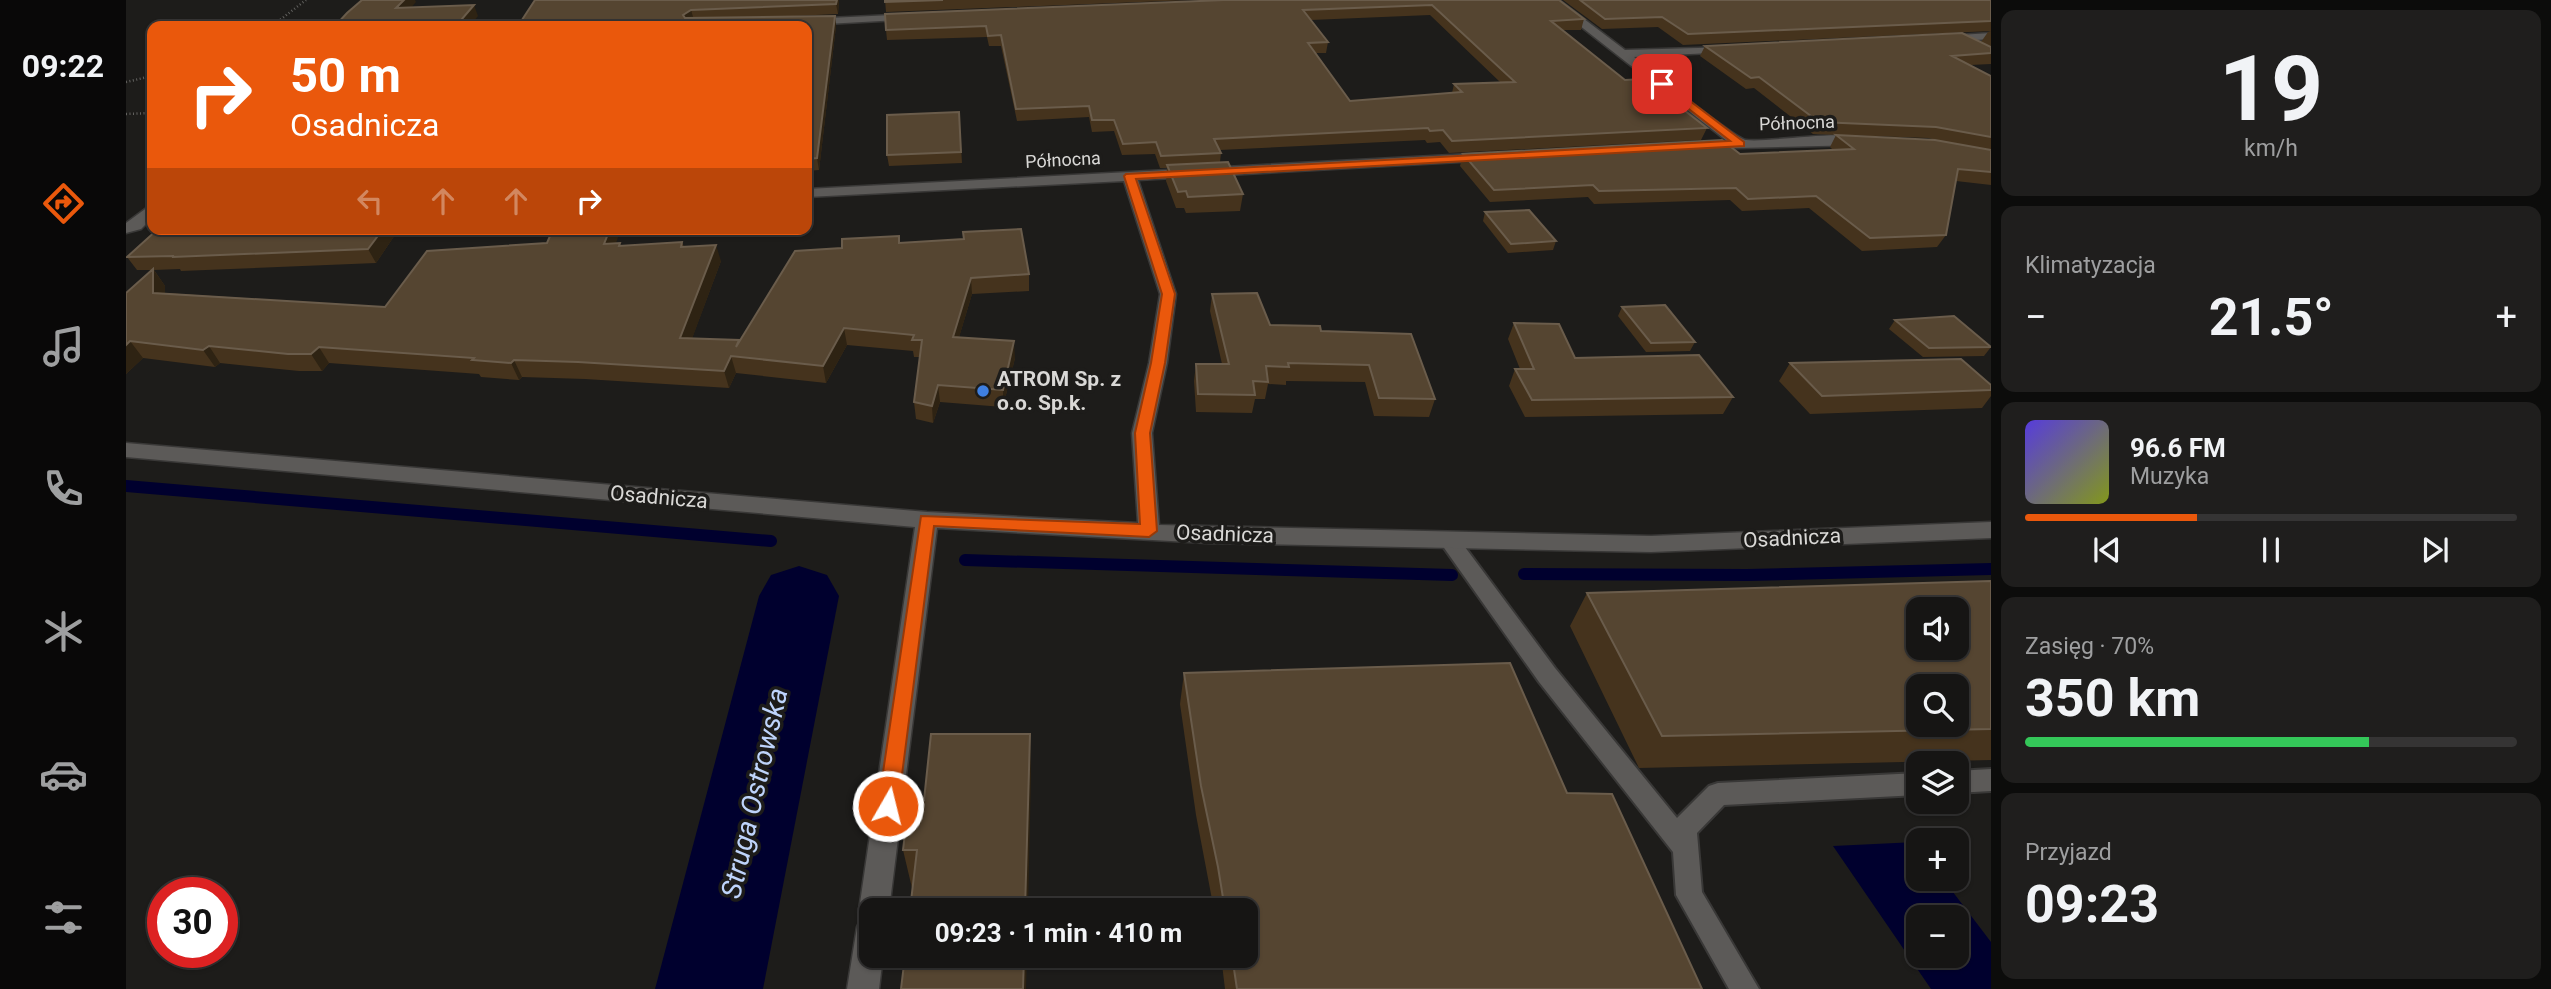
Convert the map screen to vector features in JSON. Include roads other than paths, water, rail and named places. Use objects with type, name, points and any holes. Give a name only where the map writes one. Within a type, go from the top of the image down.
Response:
[{"type":"street","points":[[1552,0],[1740,144]]},
{"type":"street","points":[[812,21],[931,17]]},
{"type":"street","points":[[1930,40],[1991,36]]},
{"type":"street","points":[[1958,38],[1980,49]]},
{"type":"street","points":[[1623,54],[1748,48]]},
{"type":"street","name":"Północna","points":[[1685,147],[1822,140],[1877,142]]},
{"type":"street","name":"Północna","points":[[812,192],[1504,156]]},
{"type":"street","points":[[1130,176],[1168,294],[1158,363],[1142,433],[1149,531]]},
{"type":"street","name":"Osadnicza","points":[[126,450],[927,520],[1207,535],[1651,544],[1991,530]]},
{"type":"street","points":[[876,898],[927,520]]},
{"type":"street","points":[[863,989],[866,968]]},
{"type":"lane","points":[[1449,540],[1547,675],[1686,849]]},
{"type":"lane","points":[[1969,781],[1991,780]]},
{"type":"lane","points":[[1745,989],[1689,895],[1685,829],[1718,794],[1906,784]]},
{"type":"water","points":[[1906,842],[1906,891],[1952,891],[1963,905],[1906,905],[1906,953],[1833,846]]},
{"type":"water","points":[[1969,913],[1991,942],[1991,989],[1931,989],[1917,968],[1969,968]]},
{"type":"waterway","points":[[126,486],[771,541]]},
{"type":"waterway","points":[[965,560],[1452,575]]},
{"type":"waterway","points":[[1524,574],[1747,575],[1991,569]]},
{"type":"waterway","name":"Struga Ostrowska","points":[[709,989],[799,596]]},
{"type":"place","name":"ATROM Sp. z o.o. Sp.k.","points":[[983,391]]}]
